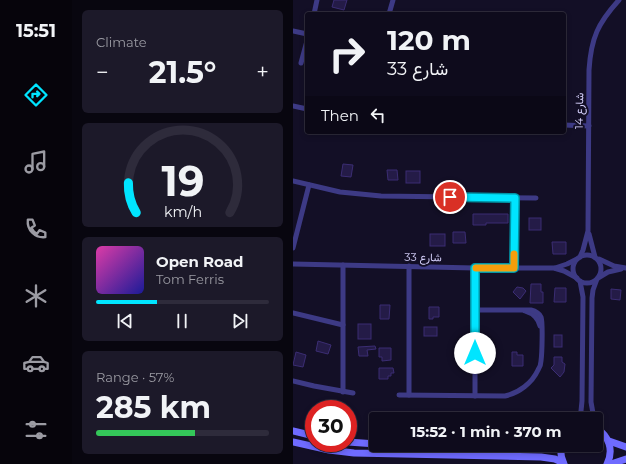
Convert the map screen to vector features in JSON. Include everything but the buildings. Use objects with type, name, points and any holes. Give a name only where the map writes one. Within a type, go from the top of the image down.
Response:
[{"type":"main road","points":[[293,431],[305,434]]},
{"type":"main road","points":[[603,434],[609,441],[611,452],[607,464]]},
{"type":"main road","points":[[609,441],[626,447]]},
{"type":"main road","points":[[293,442],[324,449],[354,453],[541,456],[563,464]]},
{"type":"main road","points":[[357,443],[369,444]]},
{"type":"main road","points":[[560,452],[563,464]]},
{"type":"main road","points":[[611,464],[626,459]]},
{"type":"street","points":[[314,12],[317,0]]},
{"type":"street","points":[[390,12],[393,0]]},
{"type":"street","name":"شارع 14","points":[[579,258],[583,250],[588,231],[590,58],[593,42],[601,22],[619,0]]},
{"type":"street","points":[[293,30],[305,33]]},
{"type":"street","points":[[301,63],[305,48]]},
{"type":"street","points":[[293,106],[305,109]]},
{"type":"street","points":[[566,125],[589,126]]},
{"type":"street","points":[[293,181],[340,192],[393,196],[536,198]]},
{"type":"street","points":[[293,248],[309,185]]},
{"type":"street","points":[[514,268],[515,198]]},
{"type":"street","name":"شارع 14","points":[[588,231],[596,258]]},
{"type":"street","points":[[581,412],[583,393],[583,297],[578,279],[573,270],[574,266],[579,258],[587,255],[609,264],[626,268]]},
{"type":"street","name":"شارع 33","points":[[554,268],[579,258]]},
{"type":"street","points":[[593,412],[591,402],[592,298],[593,290],[601,270],[601,266],[596,258]]},
{"type":"street","name":"شارع 33","points":[[293,264],[475,268],[554,268],[564,271],[578,279]]},
{"type":"street","points":[[343,265],[343,392]]},
{"type":"street","points":[[409,266],[409,395]]},
{"type":"street","points":[[475,268],[475,396]]},
{"type":"street","points":[[578,279],[583,282],[590,283],[608,272],[626,268]]},
{"type":"street","points":[[399,395],[505,396],[523,388],[534,377],[541,360],[541,333],[537,318],[531,313],[520,310],[475,310]]},
{"type":"street","points":[[293,313],[343,325]]},
{"type":"street","points":[[293,381],[353,393]]},
{"type":"slow traffic","points":[[476,268],[514,268],[514,254]]},
{"type":"route","points":[[450,197],[515,198],[514,268],[475,268],[475,353]]}]
